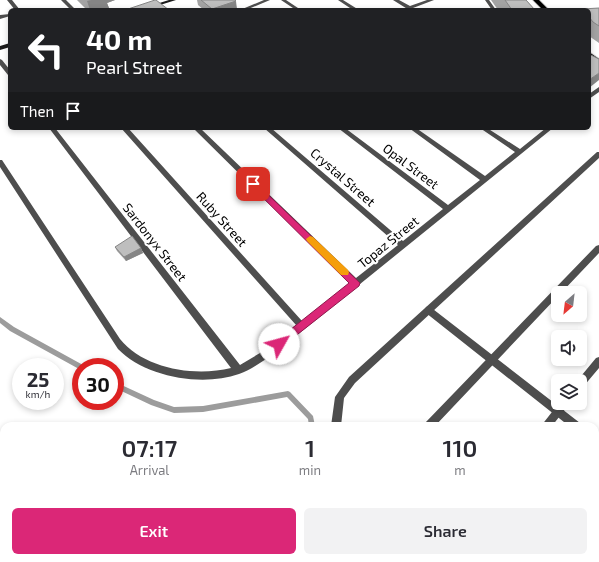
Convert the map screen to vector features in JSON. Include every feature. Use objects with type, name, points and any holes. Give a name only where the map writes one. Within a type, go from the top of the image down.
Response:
[{"type":"main road","points":[[146,8],[174,0]]},
{"type":"main road","points":[[536,0],[544,8]]},
{"type":"main road","points":[[591,56],[599,62]]},
{"type":"street","points":[[10,0],[16,8]]},
{"type":"street","points":[[63,0],[72,8]]},
{"type":"street","points":[[248,8],[268,0]]},
{"type":"street","points":[[283,0],[296,8]]},
{"type":"street","points":[[340,0],[354,8]]},
{"type":"street","points":[[395,0],[409,8]]},
{"type":"street","points":[[413,8],[432,0]]},
{"type":"street","points":[[0,61],[8,71]]},
{"type":"street","points":[[591,95],[599,89]]},
{"type":"street","name":"Sardonyx Street","points":[[54,130],[238,370]]},
{"type":"street","name":"Ruby Street","points":[[126,130],[302,326]]},
{"type":"street","points":[[198,130],[356,283]]},
{"type":"street","name":"Crystal Street","points":[[268,130],[403,245]]},
{"type":"street","name":"Opal Street","points":[[344,130],[448,209]]},
{"type":"street","points":[[415,130],[485,180]]},
{"type":"street","points":[[485,130],[520,152]]},
{"type":"street","name":"Topaz Street","points":[[0,162],[117,342],[128,353],[143,362],[171,371],[192,374],[218,375],[238,370],[268,353],[548,130]]},
{"type":"street","points":[[337,422],[340,397],[349,384],[599,154]]},
{"type":"street","points":[[432,422],[599,248]]},
{"type":"street","points":[[429,310],[572,422]]},
{"type":"street","points":[[587,376],[599,361]]},
{"type":"street","points":[[549,422],[558,411]]},
{"type":"building","points":[[156,0],[166,8],[131,8]]},
{"type":"building","points":[[201,0],[236,1],[215,8],[211,8]]},
{"type":"building","points":[[505,0],[526,0],[533,8],[511,8]]},
{"type":"building","points":[[591,8],[599,8],[599,26],[591,20]]},
{"type":"building","points":[[591,55],[599,59],[599,73],[591,79]]},
{"type":"building","points":[[132,236],[141,248],[124,257],[115,247]]},
{"type":"waterway","points":[[0,320],[12,329],[72,362]]},
{"type":"waterway","points":[[124,389],[153,403],[174,410],[203,409],[288,394],[311,418],[312,422]]},
{"type":"slow traffic","points":[[310,239],[344,272]]},
{"type":"route","points":[[253,184],[356,283],[279,344]]}]
